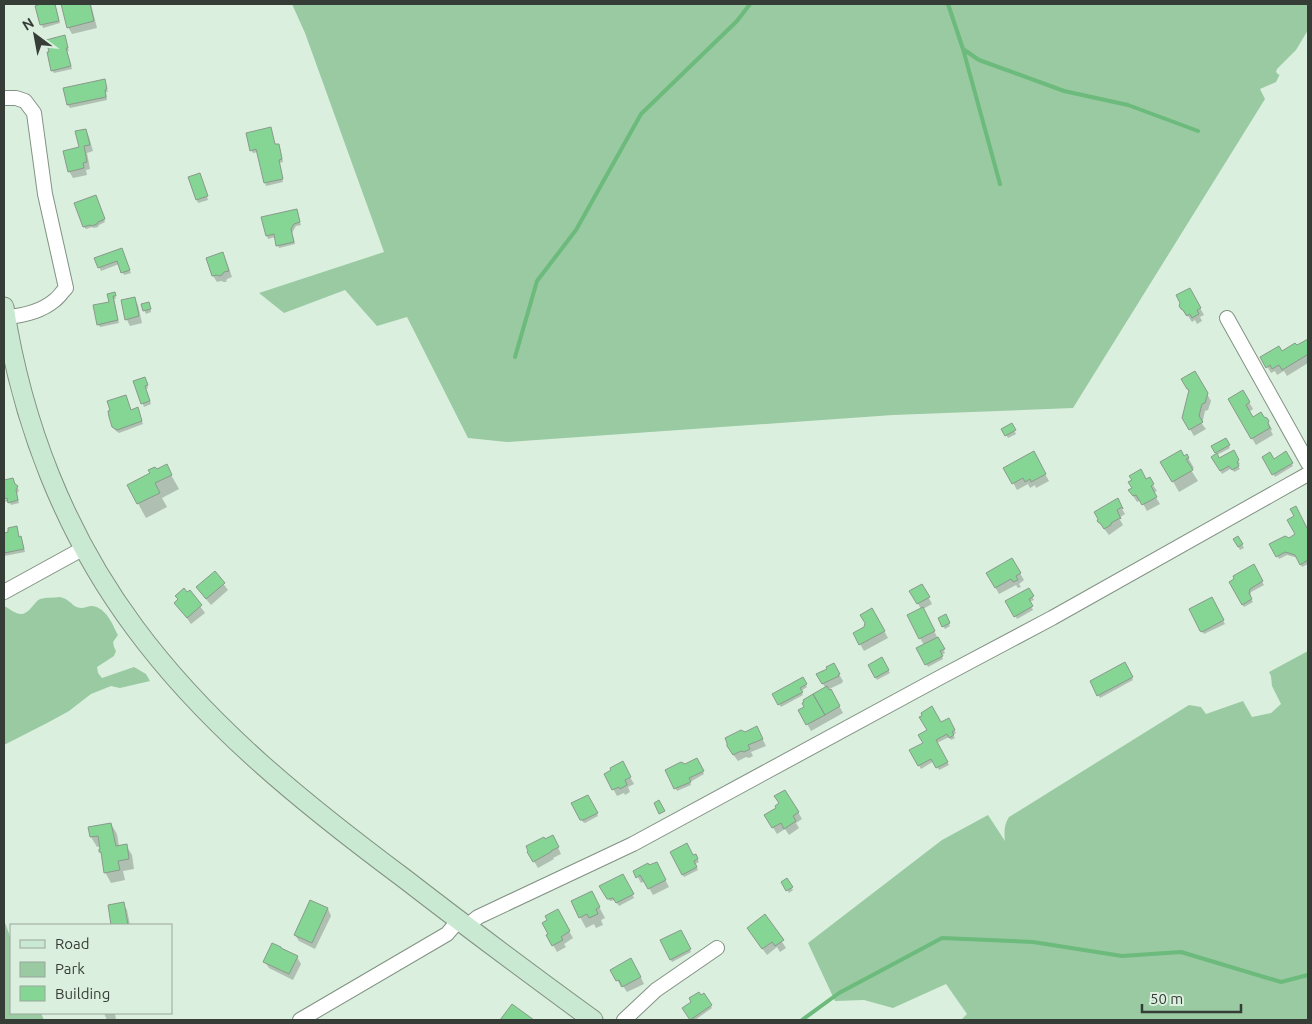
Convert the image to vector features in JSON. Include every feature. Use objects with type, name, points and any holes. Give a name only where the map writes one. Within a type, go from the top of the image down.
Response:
[{"type":"street","points":[[4,98],[16,98],[25,101],[34,113],[45,194],[66,288],[56,300],[41,308],[5,312],[19,381],[43,460],[62,504],[84,548],[110,591],[136,629],[168,668],[222,726],[286,785],[354,841],[593,1020]]},
{"type":"street","points":[[1227,318],[1308,463]]},
{"type":"street","points":[[300,1020],[463,923],[633,844],[1052,618],[1308,474]]},
{"type":"street","points":[[4,592],[84,548]]},
{"type":"street","points":[[624,1020],[656,990],[717,948]]},
{"type":"green space","points":[[292,4],[1308,4],[1308,30],[1296,50],[1277,69],[1276,72],[1280,74],[1276,82],[1260,89],[1265,99],[1073,408],[893,415],[507,442],[468,438],[407,317],[377,326],[345,290],[284,313],[259,293],[384,252],[305,33]]},
{"type":"green space","points":[[60,597],[69,601],[74,606],[82,608],[97,607],[105,613],[114,626],[118,635],[113,642],[116,651],[114,656],[97,667],[98,673],[102,678],[134,667],[146,674],[150,681],[120,688],[111,686],[91,694],[69,711],[4,745],[4,606],[21,614],[27,612],[40,599]]},
{"type":"green space","points":[[1308,651],[1308,1020],[961,1020],[967,1014],[946,984],[893,1008],[864,1000],[835,1001],[808,943],[942,840],[988,815],[1005,841],[1006,823],[1009,817],[1189,705],[1201,707],[1206,714],[1243,701],[1252,717],[1271,713],[1281,704],[1272,686],[1269,672]]},
{"type":"green space","points":[[4,920],[10,936],[10,1014],[41,1014],[44,1020],[4,1020]]},
{"type":"building","points":[[55,4],[59,21],[40,25],[35,6]]},
{"type":"building","points":[[61,4],[90,4],[94,21],[67,28]]},
{"type":"building","points":[[65,35],[71,66],[51,71],[46,40]]},
{"type":"building","points":[[105,79],[106,97],[67,105],[63,88]]},
{"type":"building","points":[[271,127],[275,144],[279,144],[282,159],[279,160],[283,179],[264,183],[256,149],[250,151],[246,133]]},
{"type":"building","points":[[86,129],[90,145],[84,146],[87,162],[83,163],[84,168],[68,172],[63,151],[79,147],[75,131]]},
{"type":"building","points":[[200,173],[208,196],[196,200],[188,177]]},
{"type":"building","points":[[96,195],[105,219],[92,226],[83,227],[74,203]]},
{"type":"building","points":[[297,209],[300,222],[294,224],[291,229],[294,242],[276,246],[274,234],[266,236],[261,217]]},
{"type":"building","points":[[122,248],[130,270],[121,273],[117,261],[98,268],[94,258]]},
{"type":"building","points":[[223,252],[229,271],[219,276],[212,276],[206,258]]},
{"type":"building","points":[[1190,288],[1201,308],[1197,310],[1199,314],[1192,318],[1190,314],[1187,316],[1181,309],[1176,295]]},
{"type":"building","points":[[115,292],[116,296],[113,296],[118,320],[97,325],[93,305],[109,302],[107,294]]},
{"type":"building","points":[[135,297],[139,316],[125,320],[121,300]]},
{"type":"building","points":[[149,302],[151,309],[143,311],[141,304]]},
{"type":"building","points":[[1308,339],[1308,358],[1307,355],[1282,370],[1279,365],[1272,369],[1270,365],[1266,368],[1260,357],[1279,346],[1282,351],[1295,343],[1297,345]]},
{"type":"building","points":[[1195,371],[1208,393],[1205,403],[1202,404],[1199,416],[1203,422],[1189,430],[1182,418],[1189,390],[1181,379]]},
{"type":"building","points":[[145,377],[148,385],[145,386],[150,401],[141,404],[133,381]]},
{"type":"building","points":[[1243,390],[1250,402],[1246,405],[1253,417],[1261,412],[1269,421],[1270,428],[1251,439],[1228,399]]},
{"type":"building","points":[[126,395],[131,410],[138,407],[142,421],[117,430],[112,427],[107,401]]},
{"type":"building","points":[[1012,423],[1016,430],[1005,436],[1001,429]]},
{"type":"building","points":[[1226,438],[1230,445],[1215,453],[1211,446]]},
{"type":"building","points":[[1181,450],[1184,456],[1187,454],[1189,458],[1186,459],[1193,470],[1172,482],[1160,462]]},
{"type":"building","points":[[1234,450],[1239,460],[1237,462],[1239,466],[1232,470],[1229,466],[1220,471],[1211,457],[1217,453],[1219,458]]},
{"type":"building","points":[[1034,451],[1046,474],[1031,482],[1030,479],[1025,482],[1023,478],[1012,484],[1003,468]]},
{"type":"building","points":[[1286,451],[1293,463],[1272,475],[1262,457],[1270,452],[1274,459]]},
{"type":"building","points":[[167,464],[172,475],[155,483],[160,493],[137,504],[127,485],[150,473],[148,470],[155,467],[157,469]]},
{"type":"building","points":[[1141,469],[1146,479],[1150,477],[1154,484],[1151,486],[1157,497],[1142,505],[1136,495],[1133,496],[1128,490],[1132,488],[1128,482],[1132,480],[1129,476]]},
{"type":"building","points":[[13,478],[18,486],[16,490],[18,500],[8,503],[7,498],[4,499],[4,480]]},
{"type":"building","points":[[1118,498],[1123,509],[1122,507],[1117,510],[1121,519],[1111,523],[1111,525],[1104,529],[1097,521],[1098,519],[1094,512]]},
{"type":"building","points":[[1296,506],[1308,530],[1308,560],[1300,565],[1295,555],[1285,552],[1276,557],[1269,544],[1285,536],[1289,538],[1295,534],[1287,520],[1294,516],[1290,509]]},
{"type":"building","points":[[17,526],[24,549],[4,553],[4,533],[8,532],[8,528]]},
{"type":"building","points":[[1238,536],[1243,544],[1238,547],[1233,539]]},
{"type":"building","points":[[1012,558],[1021,573],[1016,576],[1018,580],[1013,582],[1011,579],[995,588],[986,573]]},
{"type":"building","points":[[1254,564],[1263,581],[1250,589],[1249,593],[1252,599],[1242,605],[1229,582],[1234,579],[1233,576]]},
{"type":"building","points":[[215,571],[225,583],[206,599],[196,587]]},
{"type":"building","points":[[922,584],[930,597],[917,604],[909,591]]},
{"type":"building","points":[[184,588],[187,592],[190,590],[202,605],[187,618],[174,603],[178,599],[175,596]]},
{"type":"building","points":[[1029,588],[1034,596],[1029,599],[1033,606],[1014,617],[1005,601]]},
{"type":"building","points":[[1212,597],[1224,620],[1202,632],[1189,609]]},
{"type":"building","points":[[923,607],[935,631],[919,639],[907,615]]},
{"type":"building","points":[[872,608],[885,631],[859,645],[853,633],[864,627],[865,623],[860,615]]},
{"type":"building","points":[[946,614],[950,623],[942,627],[938,618]]},
{"type":"building","points":[[938,637],[945,649],[940,651],[943,656],[925,665],[916,648]]},
{"type":"building","points":[[882,657],[889,670],[875,678],[868,665]]},
{"type":"building","points":[[1125,662],[1133,677],[1097,696],[1090,681]]},
{"type":"building","points":[[834,663],[840,674],[839,676],[822,684],[816,674]]},
{"type":"building","points":[[803,677],[807,684],[800,688],[803,692],[778,705],[772,694]]},
{"type":"building","points":[[827,686],[829,690],[831,689],[840,706],[825,715],[813,694]]},
{"type":"building","points":[[813,694],[825,715],[806,725],[798,710],[804,707],[803,700]]},
{"type":"building","points":[[932,706],[941,722],[949,718],[955,730],[952,732],[954,735],[949,738],[947,734],[936,740],[948,762],[936,768],[931,759],[918,766],[909,750],[923,743],[918,735],[927,730],[919,717],[922,716],[921,713]]},
{"type":"building","points":[[757,726],[763,739],[748,745],[750,749],[733,755],[727,746],[725,738],[741,730],[745,732]]},
{"type":"building","points":[[697,758],[704,771],[689,778],[691,782],[674,789],[665,770],[681,762],[685,764]]},
{"type":"building","points":[[623,761],[631,777],[625,780],[627,785],[620,789],[619,787],[612,790],[604,774],[611,770],[610,768]]},
{"type":"building","points":[[785,790],[799,812],[793,816],[796,821],[784,829],[781,823],[772,828],[764,815],[776,808],[775,806],[779,803],[774,796]]},
{"type":"building","points":[[588,795],[598,813],[580,820],[571,803]]},
{"type":"building","points":[[659,800],[665,811],[659,814],[654,803]]},
{"type":"building","points":[[111,823],[116,846],[127,844],[129,859],[118,861],[120,870],[104,873],[101,852],[99,852],[98,836],[90,837],[88,827]]},
{"type":"building","points":[[553,835],[559,847],[533,862],[526,846],[544,837],[545,839]]},
{"type":"building","points":[[687,843],[693,855],[696,854],[698,859],[694,861],[697,867],[682,875],[670,852]]},
{"type":"building","points":[[657,862],[666,880],[648,889],[640,875],[636,878],[633,871],[648,863],[649,865]]},
{"type":"building","points":[[623,874],[634,894],[616,903],[613,898],[607,899],[599,886]]},
{"type":"building","points":[[787,878],[793,887],[786,891],[781,882]]},
{"type":"building","points":[[592,891],[600,907],[596,909],[598,914],[589,918],[587,914],[579,918],[571,901]]},
{"type":"building","points":[[310,900],[328,908],[312,943],[294,935]]},
{"type":"building","points":[[124,902],[128,924],[111,924],[108,905]]},
{"type":"building","points":[[558,909],[570,931],[561,937],[563,940],[552,946],[542,923],[547,920],[545,916]]},
{"type":"building","points":[[765,914],[784,940],[775,946],[772,942],[762,949],[747,928]]},
{"type":"building","points":[[681,930],[691,949],[670,960],[660,940]]},
{"type":"building","points":[[272,943],[298,956],[289,974],[263,962]]},
{"type":"building","points":[[631,958],[641,977],[622,987],[619,980],[616,981],[610,970]]},
{"type":"building","points":[[699,992],[701,995],[704,993],[712,1005],[690,1020],[682,1008],[691,1002],[689,998]]},
{"type":"building","points":[[512,1004],[534,1020],[500,1020]]},
{"type":"waterway","points":[[515,357],[537,281],[576,230],[641,114],[737,21],[750,4]]},
{"type":"waterway","points":[[948,4],[963,49],[1000,184]]},
{"type":"waterway","points":[[963,49],[979,60],[1064,91],[1128,105],[1198,131]]},
{"type":"waterway","points":[[802,1020],[839,993],[942,938],[1033,942],[1122,956],[1181,952],[1281,982],[1308,975]]}]
